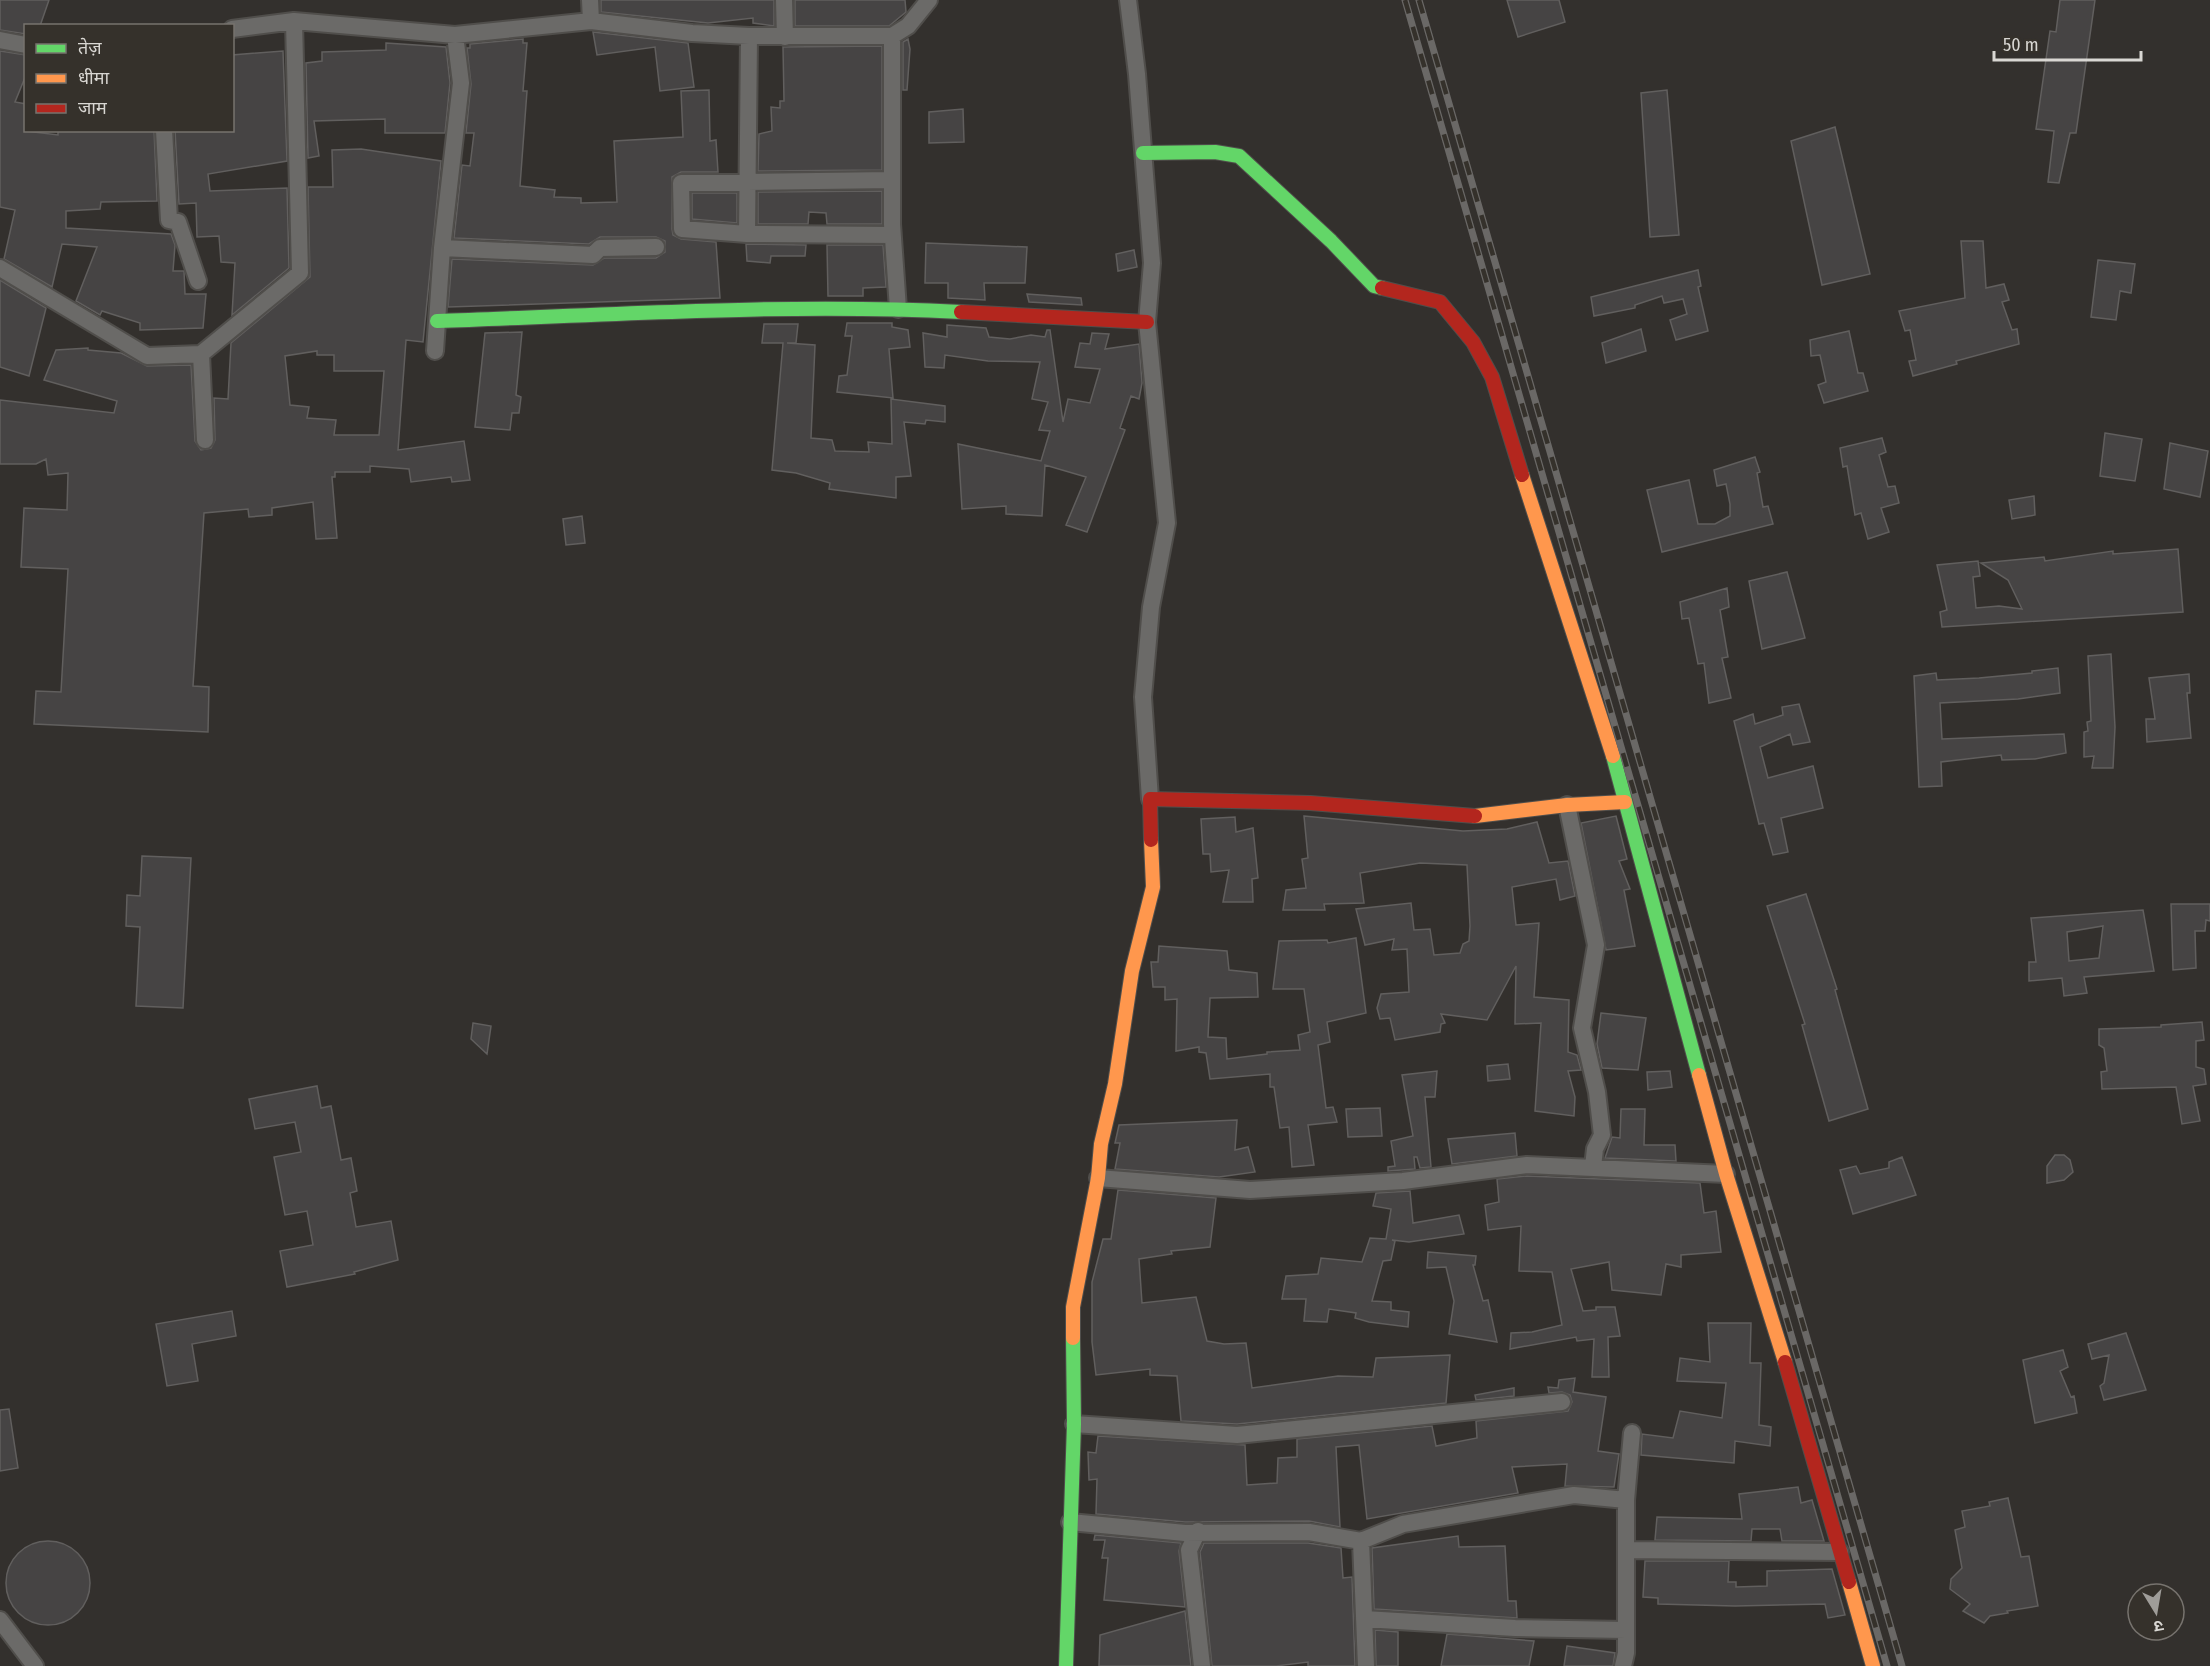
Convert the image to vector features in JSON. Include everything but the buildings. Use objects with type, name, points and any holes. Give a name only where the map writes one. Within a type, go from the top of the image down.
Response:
[{"type":"street","points":[[590,0],[591,21]]},
{"type":"street","points":[[784,0],[785,37]]},
{"type":"street","points":[[234,29],[294,21],[454,35],[591,21],[692,33],[749,36],[892,36],[908,26],[929,0]]},
{"type":"street","points":[[1066,1666],[1074,1424],[1073,1307],[1098,1178],[1101,1144],[1115,1084],[1132,971],[1153,887],[1143,697],[1151,607],[1167,523],[1147,322],[1152,263],[1128,0]]},
{"type":"street","points":[[0,268],[147,356],[201,354],[300,273],[294,21]]},
{"type":"street","points":[[435,351],[442,248],[461,83],[454,35]]},
{"type":"street","points":[[747,234],[749,36]]},
{"type":"street","points":[[892,36],[892,235],[898,309]]},
{"type":"street","points":[[0,40],[24,45]]},
{"type":"street","points":[[164,132],[169,220],[178,222],[198,281]]},
{"type":"street","points":[[1143,153],[1215,152],[1239,156],[1331,241],[1374,286],[1440,302],[1473,342],[1492,377],[1534,514],[1603,717],[1726,1174],[1873,1666]]},
{"type":"street","points":[[892,180],[681,183],[682,229],[747,234],[892,235]]},
{"type":"street","points":[[442,248],[592,255],[600,248],[656,247]]},
{"type":"street","points":[[437,321],[746,311],[898,309],[1147,322]]},
{"type":"street","points":[[201,354],[205,440]]},
{"type":"street","points":[[1150,800],[1310,803],[1471,816],[1568,805],[1625,802]]},
{"type":"street","points":[[1568,805],[1596,945],[1582,1028],[1597,1092],[1602,1135],[1595,1149],[1593,1167]]},
{"type":"street","points":[[1098,1178],[1250,1190],[1403,1181],[1527,1165],[1726,1174]]},
{"type":"street","points":[[1074,1424],[1237,1435],[1562,1402]]},
{"type":"street","points":[[1623,1666],[1626,1653],[1626,1500],[1632,1433]]},
{"type":"street","points":[[1070,1522],[1185,1533],[1197,1531],[1309,1532],[1361,1541],[1403,1524],[1574,1495],[1626,1500]]},
{"type":"street","points":[[1197,1531],[1190,1550],[1202,1666]]},
{"type":"street","points":[[1361,1541],[1366,1666]]},
{"type":"street","points":[[1626,1550],[1840,1552]]},
{"type":"street","points":[[1364,1619],[1515,1628],[1626,1630]]},
{"type":"street","points":[[0,1620],[35,1666]]},
{"type":"railway","points":[[1405,0],[1887,1666]]},
{"type":"railway","points":[[1419,0],[1902,1666]]},
{"type":"traffic: fast","points":[[1143,153],[1215,152],[1239,156],[1331,241],[1374,286],[1382,288]]},
{"type":"traffic: fast","points":[[437,321],[765,309],[961,312]]},
{"type":"traffic: fast","points":[[1613,756],[1699,1075]]},
{"type":"traffic: fast","points":[[1066,1666],[1074,1424],[1073,1338]]},
{"type":"traffic: slow","points":[[1522,475],[1613,756]]},
{"type":"traffic: slow","points":[[1475,816],[1567,805],[1625,802]]},
{"type":"traffic: slow","points":[[1073,1338],[1073,1307],[1098,1178],[1101,1144],[1115,1084],[1132,971],[1153,887],[1151,840]]},
{"type":"traffic: slow","points":[[1699,1075],[1726,1174],[1785,1362]]},
{"type":"traffic: slow","points":[[1849,1582],[1873,1666]]},
{"type":"traffic: jam","points":[[1382,288],[1440,302],[1473,342],[1492,377],[1522,475]]},
{"type":"traffic: jam","points":[[961,312],[1147,322]]},
{"type":"traffic: jam","points":[[1151,840],[1150,799],[1310,803],[1475,816]]},
{"type":"traffic: jam","points":[[1785,1362],[1849,1582]]}]
